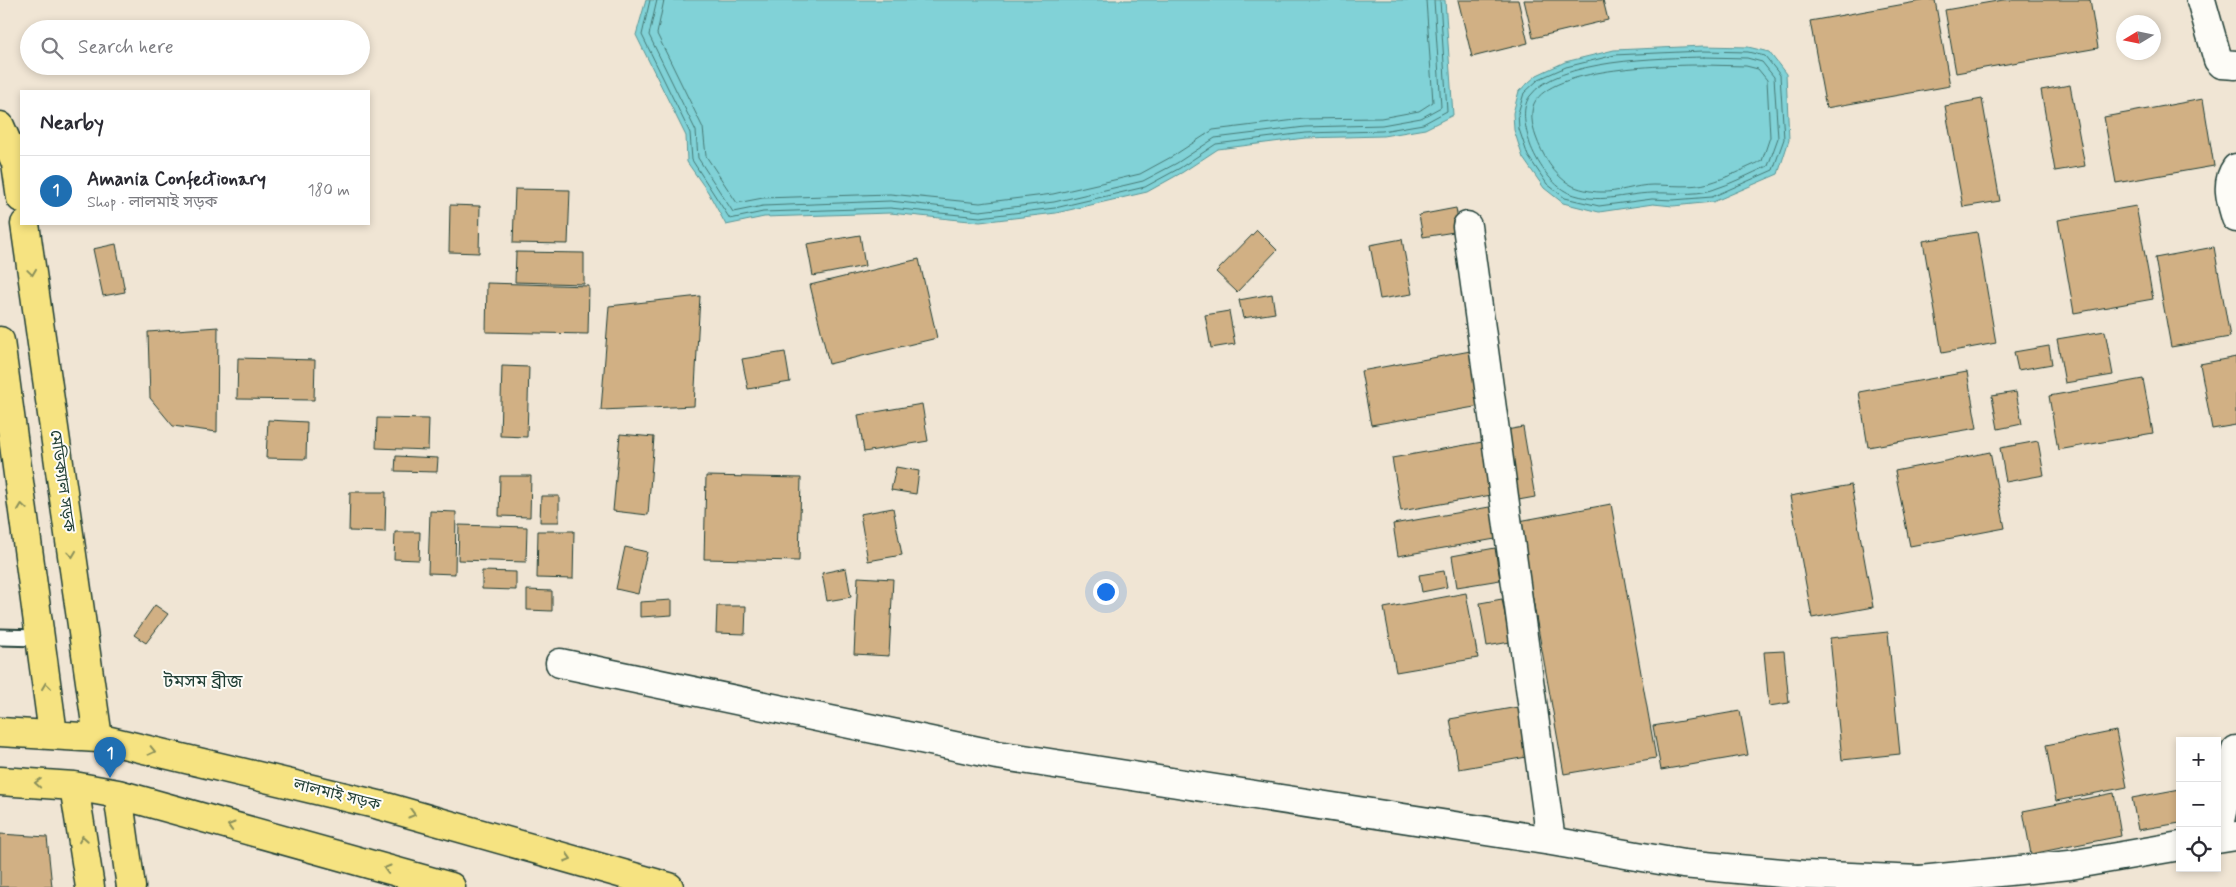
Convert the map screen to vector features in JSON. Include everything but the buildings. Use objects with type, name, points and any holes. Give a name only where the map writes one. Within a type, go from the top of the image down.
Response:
[{"type":"main road","points":[[0,126],[16,163],[20,191]]},
{"type":"main road","name":"মেডিক্যাল সড়ক","points":[[25,225],[98,738]]},
{"type":"main road","points":[[0,341],[53,734]]},
{"type":"main road","points":[[15,458],[58,453]]},
{"type":"main road","name":"লালমাই সড়ক","points":[[0,732],[98,738],[379,805],[669,887]]},
{"type":"main road","points":[[0,781],[74,786],[118,794],[451,887]]},
{"type":"main road","points":[[74,786],[90,887]]},
{"type":"main road","points":[[118,794],[131,887]]},
{"type":"street","points":[[2201,0],[2218,60],[2222,64],[2236,65]]},
{"type":"street","points":[[2236,168],[2231,174],[2229,195],[2236,218]]},
{"type":"street","points":[[1466,226],[1551,840]]},
{"type":"street","points":[[560,663],[996,755],[1551,840],[1683,864],[1920,883],[2070,864],[2176,847]]},
{"type":"street","points":[[2219,827],[2236,750]]},
{"type":"street","points":[[2221,838],[2236,836]]},
{"type":"lane","points":[[0,637],[40,638]]},
{"type":"water","points":[[646,0],[1445,0],[1453,115],[1425,129],[1383,136],[1305,138],[1218,149],[1183,172],[1147,192],[1056,213],[980,222],[890,213],[764,217],[726,225],[708,192],[687,162],[686,136],[636,35]]},
{"type":"water","points":[[1704,46],[1748,47],[1769,52],[1786,74],[1789,140],[1778,174],[1713,202],[1673,206],[1653,204],[1599,212],[1563,203],[1544,188],[1523,158],[1514,130],[1513,113],[1519,91],[1537,75],[1565,62],[1614,50]]},
{"type":"place","name":"Amania Confectionary","points":[[110,778]]},
{"type":"district","name":"টমসম ব্রীজ","points":[[203,682]]}]
